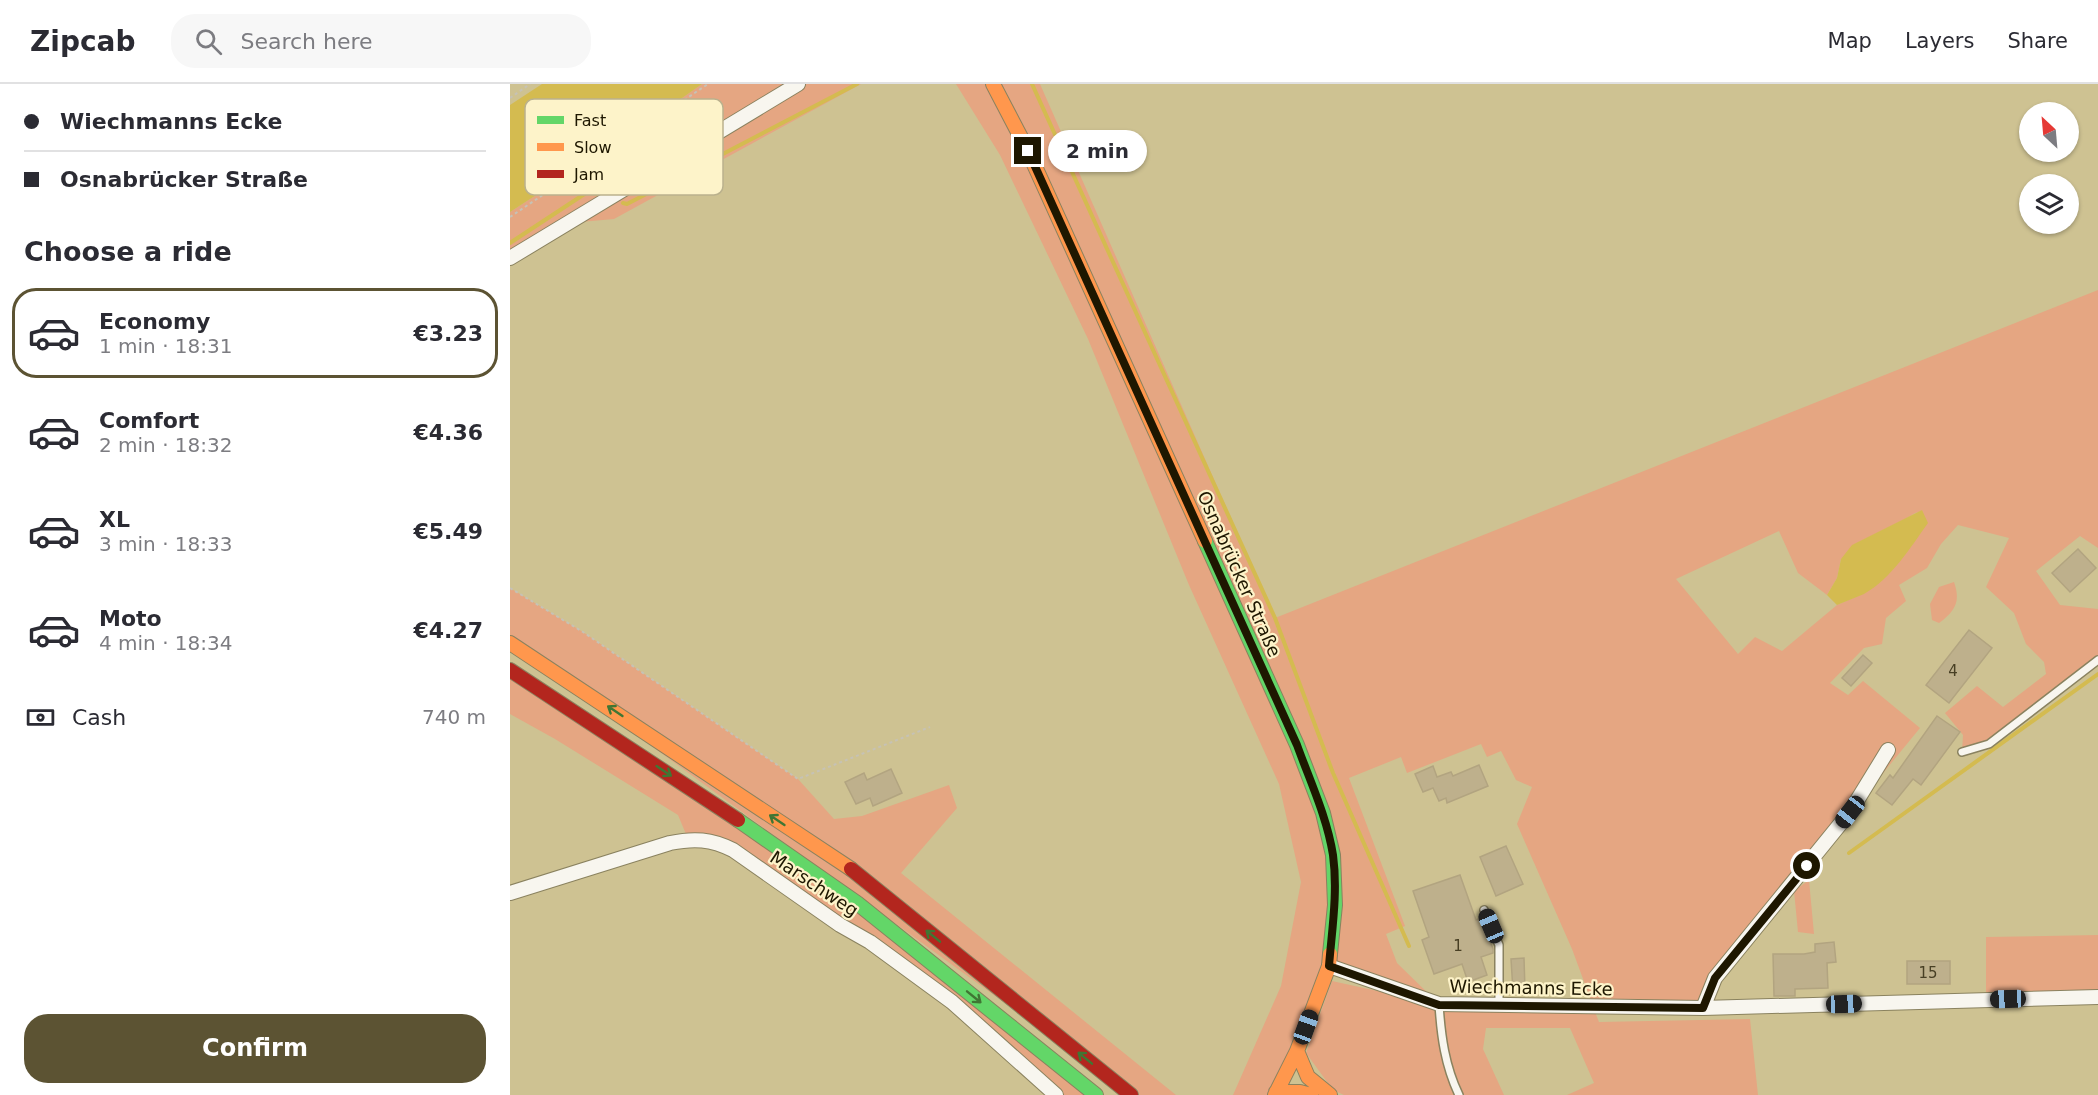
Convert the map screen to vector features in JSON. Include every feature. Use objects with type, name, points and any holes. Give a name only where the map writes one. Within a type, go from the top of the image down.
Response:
[{"type":"main road","name":"Osnabrücker Straße","points":[[993,84],[1053,205],[1297,745],[1323,813],[1333,855],[1335,905],[1329,966],[1297,1051],[1276,1093]]},
{"type":"main road","points":[[510,643],[853,871],[1131,1095]]},
{"type":"main road","points":[[510,670],[711,802],[857,903],[1096,1095]]},
{"type":"main road","points":[[1297,1051],[1305,1075],[1329,1095]]},
{"type":"main road","points":[[1276,1093],[1300,1092],[1311,1095]]},
{"type":"street","points":[[723,129],[798,84]]},
{"type":"street","points":[[510,258],[614,195]]},
{"type":"street","points":[[1703,1008],[1715,978],[1850,812],[1888,750]]},
{"type":"street","name":"Marschweg","points":[[510,893],[670,843],[688,839],[705,839],[720,843],[840,925],[870,942],[934,989],[1056,1095]]},
{"type":"street","name":"Wiechmanns Ecke","points":[[1329,966],[1439,1005],[1703,1008],[2098,997]]},
{"type":"lane","points":[[1962,752],[1989,744],[2098,660]]},
{"type":"lane","points":[[1484,910],[1500,948],[1499,1005]]},
{"type":"lane","points":[[1439,1005],[1442,1040],[1451,1079],[1459,1095]]},
{"type":"path","points":[[510,98],[530,84]]},
{"type":"path","points":[[687,99],[708,84]]},
{"type":"path","points":[[510,217],[543,195]]},
{"type":"path","points":[[510,588],[583,632],[798,779],[930,727]]},
{"type":"shaded area","points":[[542,84],[702,84],[681,99],[525,99],[525,195],[536,195],[510,212],[510,105]]},
{"type":"shaded area","points":[[702,84],[861,84],[723,159],[723,99],[681,99]]},
{"type":"shaded area","points":[[956,84],[1040,84],[1275,618],[2098,290],[2098,548],[2080,536],[2036,571],[2060,605],[2098,609],[2098,660],[1989,744],[1962,752],[1963,735],[1945,713],[1977,686],[2003,707],[2046,674],[2044,662],[2026,644],[2014,613],[1986,587],[2009,538],[1958,525],[1941,544],[1927,568],[1899,585],[1906,601],[1886,618],[1882,644],[1864,648],[1830,683],[1848,695],[1863,681],[1920,728],[1715,978],[1703,1008],[1593,1007],[1599,1022],[1750,1019],[1758,1095],[1567,1095],[1594,1083],[1570,1028],[1486,1028],[1483,1049],[1504,1095],[1344,1095],[1333,1090],[1306,1053],[1332,981],[1432,1003],[1329,966],[1275,1095],[1233,1095],[1281,986],[1301,882],[1279,784],[1189,585],[1088,339],[1000,155]],"holes":[[[1922,511],[1865,593],[1837,605],[1782,651],[1755,637],[1738,654],[1676,579],[1779,531],[1798,573],[1827,595],[1837,578],[1841,559],[1915,513]],[[1481,744],[1487,757],[1501,751],[1516,780],[1532,787],[1517,824],[1572,949],[1593,1006],[1439,1004],[1397,963],[1386,934],[1405,926],[1349,778],[1401,757],[1407,773]]]},
{"type":"shaded area","points":[[536,195],[658,195],[614,219],[569,223],[510,258],[510,212]]},
{"type":"shaded area","points":[[1922,510],[1928,523],[1900,562],[1883,580],[1864,594],[1837,605],[1827,595],[1837,578],[1841,559],[1852,545]]},
{"type":"shaded area","points":[[1954,582],[1957,601],[1953,610],[1939,623],[1932,620],[1930,604],[1939,587]]},
{"type":"shaded area","points":[[510,588],[583,632],[798,779],[834,819],[862,816],[949,785],[957,808],[901,873],[1176,1095],[1131,1095],[510,643]]},
{"type":"shaded area","points":[[510,670],[711,802],[1096,1095],[1056,1095],[952,1002],[733,850],[688,839],[678,815],[510,714]]},
{"type":"shaded area","points":[[1809,880],[1814,934],[1798,932],[1794,891]]},
{"type":"shaded area","points":[[2098,935],[2098,991],[1986,995],[1986,937]]},
{"type":"building","points":[[2078,549],[2096,568],[2070,592],[2052,573]]},
{"type":"building","points":[[1969,630],[1992,648],[1949,703],[1926,685]]},
{"type":"building","points":[[1863,655],[1872,663],[1851,686],[1842,678]]},
{"type":"building","points":[[1937,716],[1960,732],[1921,785],[1913,779],[1892,805],[1876,793],[1890,775],[1893,778]]},
{"type":"building","points":[[1479,765],[1488,786],[1447,803],[1446,798],[1439,801],[1433,788],[1423,792],[1415,774],[1433,766],[1437,777],[1451,772],[1453,776]]},
{"type":"building","points":[[891,769],[902,793],[873,806],[870,798],[856,804],[845,782],[864,773],[867,780]]},
{"type":"building","points":[[1506,846],[1523,884],[1496,896],[1480,857]]},
{"type":"building","points":[[1460,875],[1476,920],[1481,918],[1493,949],[1493,953],[1481,957],[1487,975],[1468,982],[1462,964],[1434,974],[1422,940],[1429,937],[1413,891]]},
{"type":"building","points":[[1834,942],[1836,962],[1827,963],[1828,988],[1795,989],[1795,996],[1774,996],[1773,954],[1815,952],[1815,944]]},
{"type":"building","points":[[1524,958],[1525,990],[1513,991],[1511,959]]},
{"type":"building","points":[[1907,961],[1950,961],[1950,984],[1907,984]]},
{"type":"waterway","points":[[723,154],[857,84]]},
{"type":"waterway","points":[[1032,84],[1275,618],[1333,773],[1409,946]]},
{"type":"waterway","points":[[510,243],[583,195]]},
{"type":"waterway","points":[[623,203],[627,204],[644,195]]},
{"type":"waterway","points":[[1849,853],[2098,674]]},
{"type":"traffic: fast","points":[[1205,541],[1297,745],[1323,813],[1333,855],[1335,905],[1330,954]]},
{"type":"traffic: fast","points":[[738,820],[857,903],[1096,1095]]},
{"type":"traffic: slow","points":[[993,84],[1028,151],[1205,541]]},
{"type":"traffic: slow","points":[[510,643],[851,869]]},
{"type":"traffic: slow","points":[[1275,1095],[1297,1051],[1329,966],[1330,954]]},
{"type":"traffic: slow","points":[[1297,1051],[1308,1077],[1330,1095]]},
{"type":"traffic: slow","points":[[1276,1092],[1300,1092],[1311,1095]]},
{"type":"traffic: jam","points":[[510,670],[738,820]]},
{"type":"traffic: jam","points":[[851,869],[1131,1095]]},
{"type":"route","points":[[1028,151],[1297,745],[1323,813],[1333,855],[1335,905],[1329,966],[1439,1005],[1703,1008],[1715,978],[1807,866]]}]
